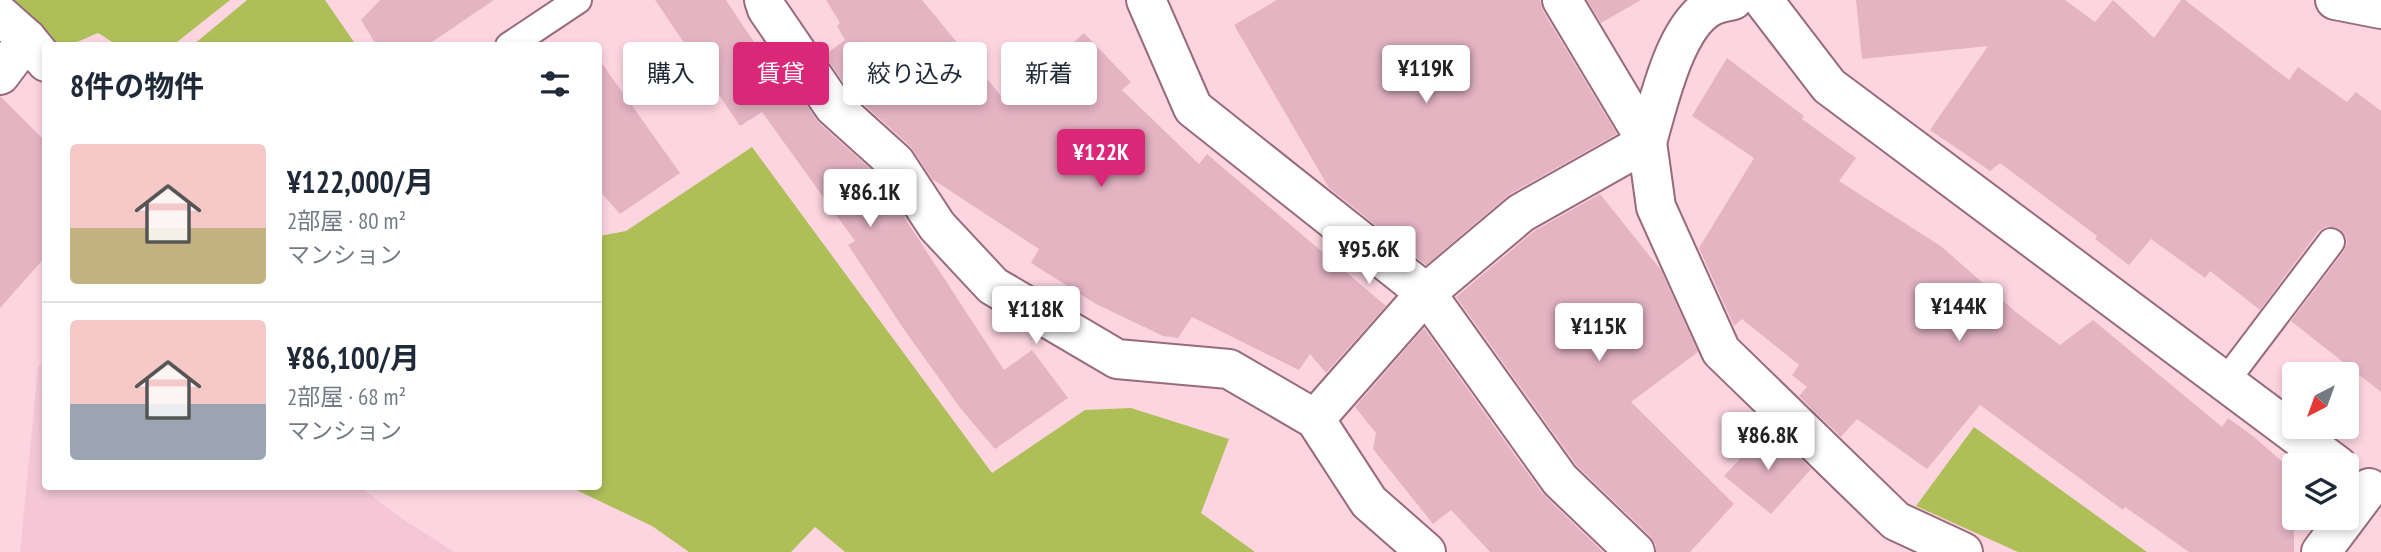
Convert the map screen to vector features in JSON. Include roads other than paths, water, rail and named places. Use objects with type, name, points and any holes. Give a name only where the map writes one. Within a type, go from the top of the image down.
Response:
[{"type":"street","points":[[764,0],[767,9],[834,107],[895,162],[937,226],[993,286],[1117,359],[1229,369],[1315,419],[1369,502],[1426,552]]},
{"type":"street","points":[[1146,0],[1193,108],[1426,293],[1560,480],[1636,552]]},
{"type":"street","points":[[1562,0],[1647,142],[1656,207],[1721,351],[1896,521],[1963,552]]},
{"type":"street","points":[[1315,419],[1426,293],[1521,214],[1647,142],[1666,77],[1685,33],[1710,7],[1733,0]]},
{"type":"street","points":[[1763,0],[1829,86],[2320,453]]},
{"type":"street","points":[[2335,0],[2381,9]]},
{"type":"street","points":[[0,75],[24,39]]},
{"type":"street","points":[[2321,552],[2366,486]]},
{"type":"lane","points":[[515,42],[578,0]]},
{"type":"lane","points":[[2225,383],[2331,242]]}]
